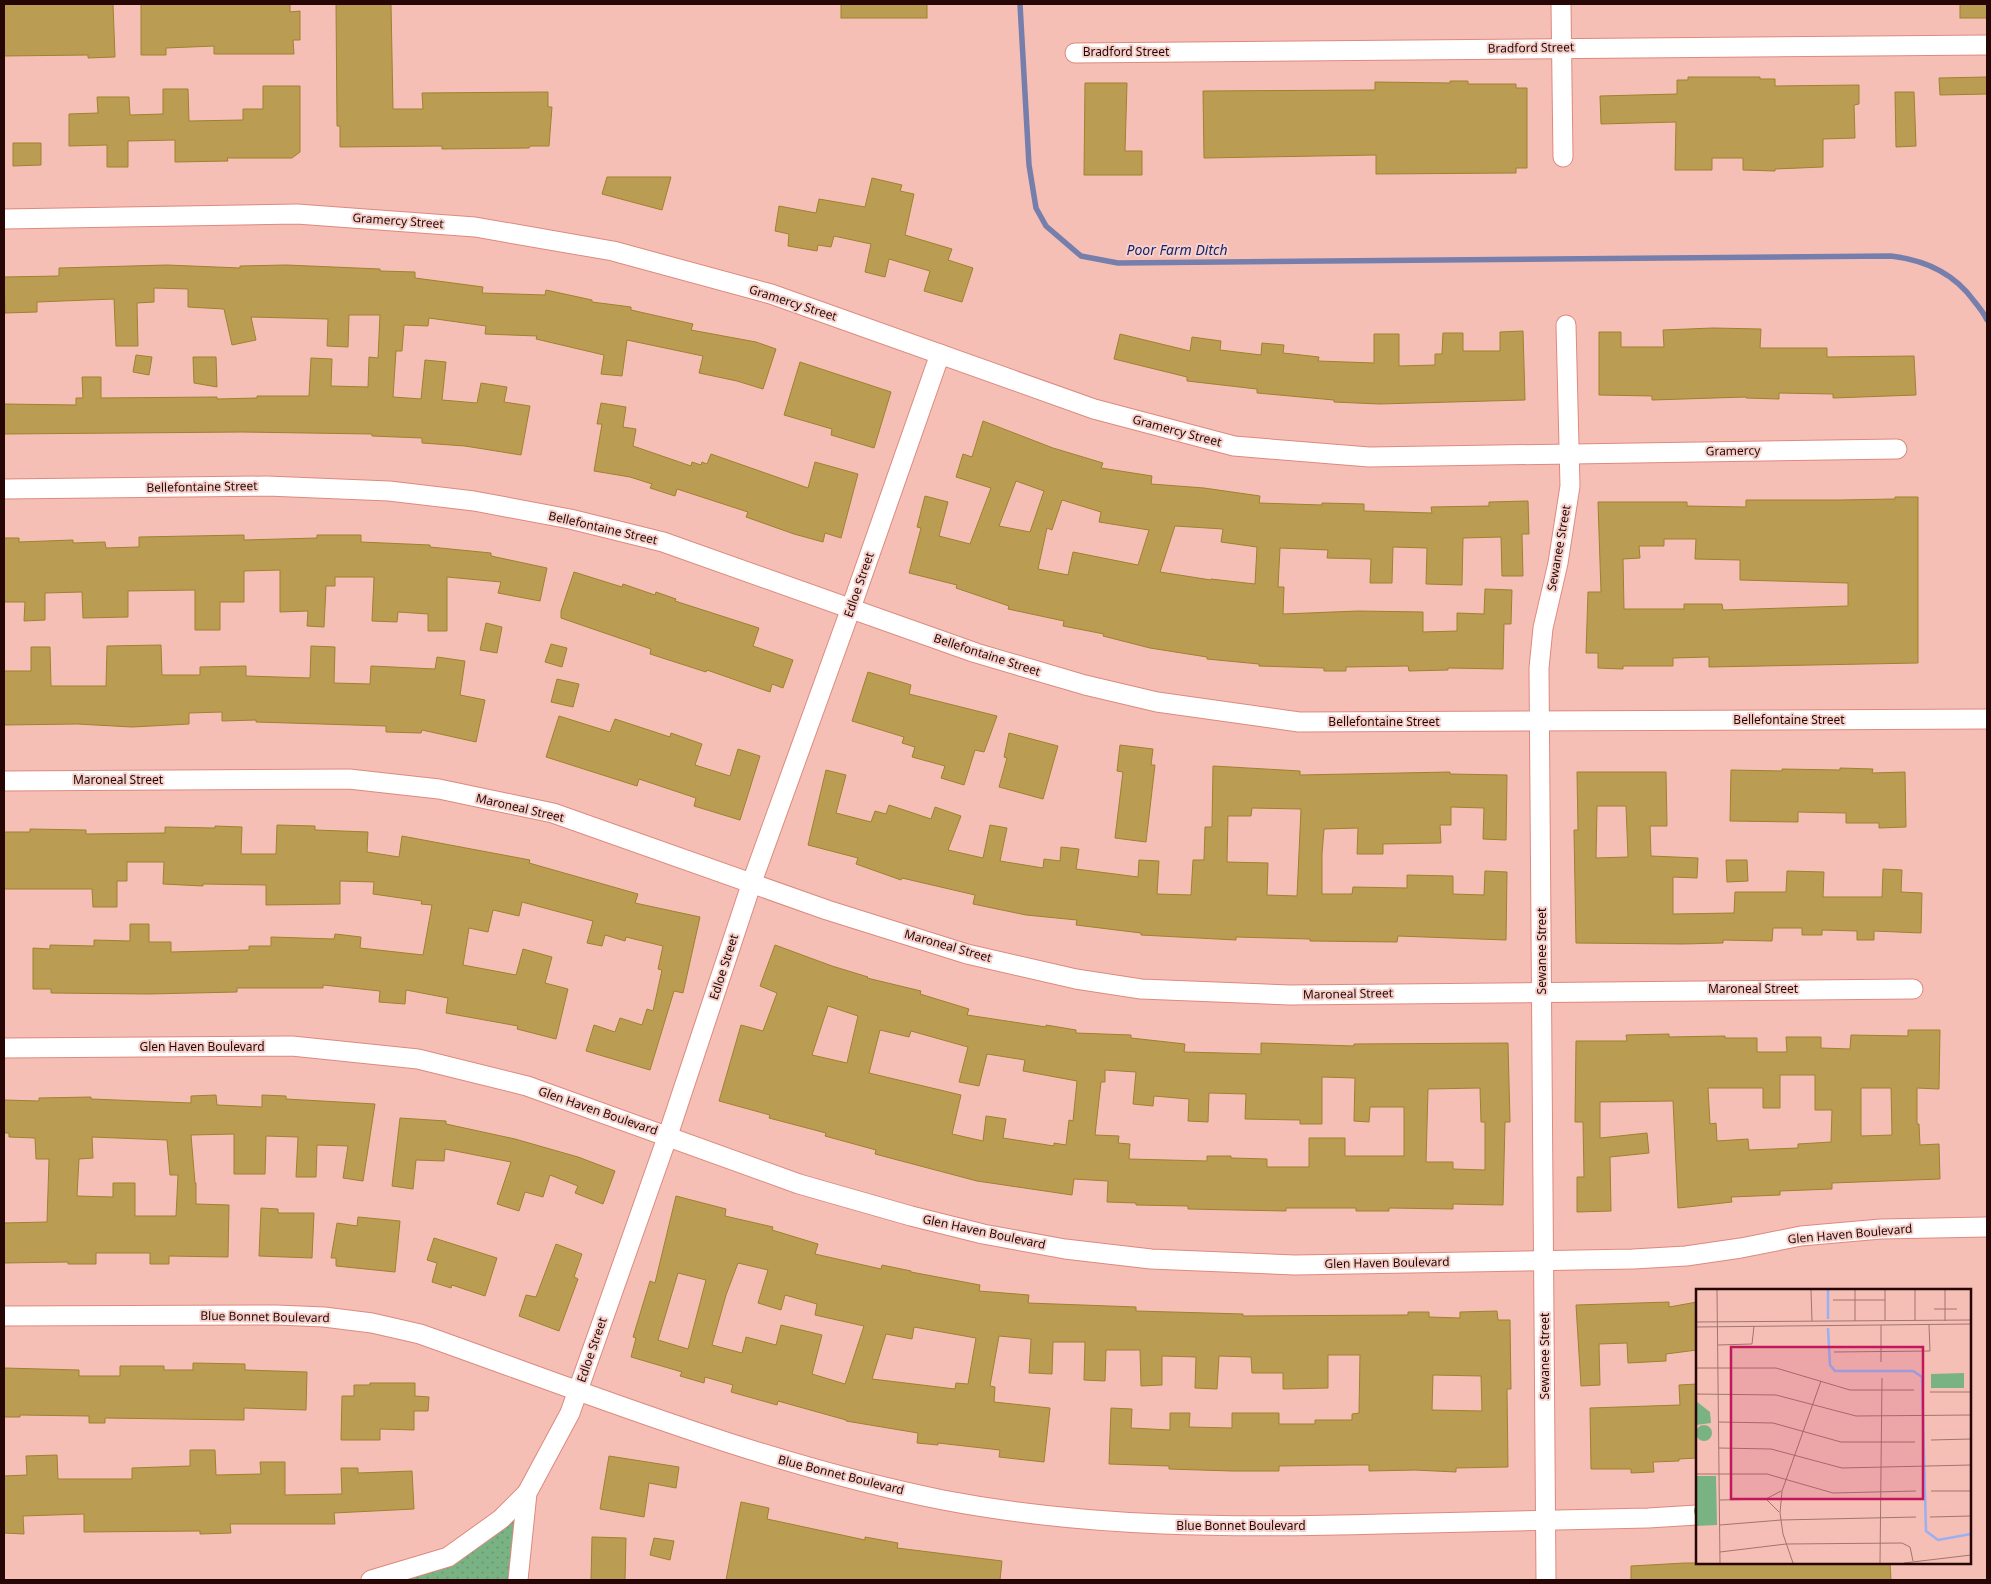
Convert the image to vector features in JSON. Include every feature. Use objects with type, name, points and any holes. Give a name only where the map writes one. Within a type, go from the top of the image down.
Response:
[{"type":"street","points":[[1561,4],[1563,157]]},
{"type":"street","name":"Bradford Street","points":[[1075,52],[1987,45]]},
{"type":"street","name":"Gramercy Street","points":[[4,219],[297,214],[475,227],[613,251],[771,294],[1094,409],[1234,446],[1369,457],[1570,454]]},
{"type":"street","name":"Sewanee Street","points":[[1546,1580],[1539,668],[1543,628],[1558,563],[1570,486],[1566,325]]},
{"type":"street","name":"Edloe Street","points":[[518,1580],[527,1493],[570,1413],[668,1136],[752,882],[940,354]]},
{"type":"street","name":"Gramercy","points":[[1570,454],[1897,449]]},
{"type":"street","name":"Bellefontaine Street","points":[[4,489],[267,486],[389,490],[474,501],[570,519],[663,542],[976,653],[1086,686],[1157,702],[1299,722],[1987,719]]},
{"type":"street","name":"Maroneal Street","points":[[4,780],[349,779],[438,789],[553,814],[752,882],[827,910],[967,954],[1076,979],[1141,988],[1290,994],[1912,988]]},
{"type":"street","name":"Glen Haven Boulevard","points":[[4,1048],[292,1046],[418,1059],[527,1086],[809,1187],[911,1216],[974,1232],[1065,1249],[1151,1259],[1295,1265],[1632,1259],[1686,1256],[1741,1248],[1801,1236],[1881,1229],[1983,1227]]},
{"type":"street","name":"Blue Bonnet Boulevard","points":[[4,1316],[276,1315],[324,1317],[372,1324],[420,1334],[764,1455],[852,1480],[946,1500],[1060,1518],[1159,1525],[1261,1527],[1546,1521],[1696,1515]]},
{"type":"street","points":[[371,1580],[448,1557],[502,1519],[527,1493]]},
{"type":"green space","points":[[527,1493],[518,1580],[371,1580],[448,1557]]},
{"type":"building","points":[[4,4],[113,4],[115,57],[88,58],[88,55],[4,56]]},
{"type":"building","points":[[141,4],[290,4],[290,12],[300,11],[300,40],[293,40],[294,54],[214,54],[214,46],[166,48],[166,55],[141,55]]},
{"type":"building","points":[[336,4],[391,4],[393,109],[423,109],[422,93],[548,92],[548,107],[552,107],[549,146],[442,149],[442,146],[340,147],[340,126],[337,126]]},
{"type":"building","points":[[841,4],[927,4],[927,18],[841,18]]},
{"type":"building","points":[[1960,4],[1987,4],[1987,18],[1960,18]]},
{"type":"building","points":[[1688,77],[1760,77],[1760,79],[1775,79],[1775,86],[1859,85],[1859,104],[1854,105],[1855,138],[1823,139],[1823,167],[1775,169],[1775,171],[1743,170],[1743,158],[1712,158],[1712,170],[1675,170],[1676,122],[1601,124],[1600,96],[1677,94],[1677,80],[1688,80]]},
{"type":"building","points":[[1987,77],[1987,94],[1940,95],[1939,78]]},
{"type":"building","points":[[1450,81],[1468,81],[1468,84],[1516,84],[1516,88],[1527,88],[1527,168],[1516,168],[1516,173],[1376,174],[1376,155],[1204,158],[1203,91],[1375,90],[1375,82],[1450,83]]},
{"type":"building","points":[[1085,83],[1127,83],[1125,151],[1142,151],[1142,175],[1084,175]]},
{"type":"building","points":[[263,86],[300,86],[300,152],[292,158],[227,158],[228,161],[175,162],[175,140],[128,141],[128,167],[107,167],[107,145],[69,146],[69,114],[98,113],[97,97],[129,97],[130,115],[163,114],[163,89],[188,89],[189,121],[243,120],[243,109],[263,109]]},
{"type":"building","points":[[1895,92],[1914,92],[1916,146],[1896,147]]},
{"type":"building","points":[[13,143],[41,143],[41,165],[13,166]]},
{"type":"building","points":[[607,177],[671,177],[662,210],[602,194]]},
{"type":"building","points":[[872,178],[902,185],[900,191],[914,194],[905,235],[952,249],[948,260],[973,268],[962,302],[924,291],[930,271],[889,259],[885,277],[865,272],[871,244],[834,236],[831,247],[818,245],[817,251],[788,246],[789,234],[775,231],[779,206],[816,213],[819,199],[865,207]]},
{"type":"building","points":[[167,265],[240,268],[240,266],[286,265],[380,269],[380,271],[415,272],[415,278],[483,287],[482,293],[545,295],[546,290],[592,300],[592,302],[631,307],[631,310],[693,324],[691,330],[756,342],[776,349],[763,389],[699,373],[703,356],[627,340],[622,376],[601,374],[604,355],[536,339],[537,336],[485,334],[486,326],[429,318],[428,326],[404,325],[402,351],[396,351],[393,397],[421,399],[425,360],[446,362],[442,400],[477,403],[481,383],[507,387],[504,402],[530,406],[521,455],[465,446],[422,443],[422,438],[372,436],[372,434],[242,432],[4,434],[4,404],[76,405],[76,398],[83,398],[82,377],[101,377],[101,398],[217,397],[217,399],[257,398],[257,396],[309,396],[311,358],[332,359],[331,386],[368,387],[369,357],[378,358],[380,315],[349,315],[348,347],[327,346],[328,319],[251,317],[256,340],[232,345],[224,309],[188,307],[188,289],[154,288],[154,302],[137,303],[138,346],[116,346],[114,299],[37,302],[37,312],[5,313],[4,277],[59,276],[59,268]]},
{"type":"building","points":[[1761,329],[1760,348],[1827,348],[1827,357],[1914,356],[1916,395],[1833,398],[1833,394],[1779,393],[1779,399],[1746,397],[1652,400],[1652,396],[1599,395],[1599,332],[1621,332],[1621,347],[1664,347],[1663,330]]},
{"type":"building","points":[[1523,331],[1525,400],[1379,404],[1334,402],[1334,400],[1257,393],[1257,389],[1187,381],[1187,377],[1114,359],[1120,334],[1190,351],[1192,337],[1221,341],[1220,350],[1261,355],[1262,343],[1284,345],[1283,353],[1319,357],[1318,361],[1374,363],[1374,334],[1399,334],[1399,366],[1435,365],[1435,354],[1442,354],[1443,333],[1463,333],[1463,351],[1500,351],[1500,332]]},
{"type":"building","points":[[136,355],[152,357],[149,375],[133,372]]},
{"type":"building","points":[[193,357],[216,357],[217,387],[194,383]]},
{"type":"building","points":[[800,362],[891,392],[874,448],[831,435],[832,429],[784,415]]},
{"type":"building","points":[[601,403],[626,407],[623,427],[636,429],[633,446],[691,466],[692,462],[701,465],[702,462],[707,464],[711,454],[808,488],[815,462],[858,474],[841,538],[825,533],[823,542],[746,517],[748,512],[677,489],[675,496],[650,488],[652,484],[630,477],[594,471],[602,424],[597,424]]},
{"type":"building","points":[[983,421],[1053,448],[1103,463],[1101,468],[1152,476],[1151,484],[1204,488],[1260,496],[1259,503],[1364,504],[1364,511],[1432,513],[1431,507],[1489,506],[1489,502],[1528,501],[1529,534],[1522,534],[1523,576],[1502,576],[1501,537],[1463,538],[1462,585],[1426,584],[1427,548],[1393,547],[1392,583],[1370,583],[1371,559],[1327,558],[1328,550],[1280,548],[1278,587],[1284,587],[1283,614],[1358,611],[1423,612],[1423,632],[1457,631],[1457,613],[1484,614],[1485,589],[1512,590],[1511,624],[1504,624],[1503,669],[1448,668],[1448,670],[1409,671],[1408,666],[1346,667],[1346,671],[1324,671],[1324,668],[1259,666],[1259,664],[1207,659],[1207,657],[1150,648],[1103,636],[1104,634],[1063,626],[1064,621],[1008,609],[1009,606],[956,588],[957,585],[909,573],[921,528],[917,527],[925,496],[948,502],[939,536],[970,544],[991,488],[956,477],[963,454],[972,457]],"holes":[[[1016,481],[1044,491],[1030,532],[999,526]],[[1062,500],[1101,512],[1099,522],[1149,530],[1138,565],[1073,552],[1068,575],[1038,569],[1047,528],[1052,530]],[[1175,526],[1223,529],[1221,542],[1257,547],[1255,584],[1211,580],[1160,572]]]},
{"type":"building","points":[[1895,497],[1918,497],[1918,663],[1709,667],[1709,657],[1673,658],[1673,666],[1623,666],[1623,669],[1598,668],[1598,653],[1586,653],[1588,592],[1601,592],[1598,502],[1687,502],[1687,506],[1746,507],[1746,500],[1895,499]],"holes":[[[1664,539],[1696,539],[1695,559],[1740,560],[1740,580],[1848,583],[1848,606],[1723,610],[1722,604],[1684,604],[1684,609],[1624,609],[1623,559],[1640,558],[1639,546],[1664,546]]]},
{"type":"building","points":[[244,535],[244,540],[317,538],[317,535],[361,535],[361,542],[430,545],[430,547],[491,553],[491,556],[547,568],[540,601],[498,593],[501,582],[447,577],[447,631],[428,631],[428,614],[398,612],[397,622],[372,621],[374,577],[335,577],[335,586],[326,586],[324,627],[307,626],[308,611],[280,612],[280,570],[244,571],[244,602],[220,602],[220,630],[195,630],[195,590],[128,591],[128,617],[83,618],[82,592],[45,593],[45,620],[24,621],[25,602],[4,602],[4,538],[19,538],[19,542],[73,540],[73,543],[105,542],[106,548],[139,547],[139,537]]},
{"type":"building","points":[[574,572],[622,587],[623,584],[655,595],[656,592],[676,599],[675,601],[759,628],[753,646],[793,660],[783,688],[772,684],[770,692],[707,670],[706,672],[650,654],[651,649],[561,618],[561,611]]},
{"type":"building","points":[[486,623],[502,627],[497,653],[480,650]]},
{"type":"building","points":[[551,644],[567,648],[562,667],[545,662]]},
{"type":"building","points":[[161,645],[162,675],[200,675],[200,667],[246,666],[246,676],[310,678],[311,646],[335,647],[334,683],[370,684],[371,666],[435,669],[437,657],[465,661],[460,695],[485,700],[476,742],[422,730],[421,733],[386,732],[386,726],[256,722],[256,720],[222,721],[222,712],[189,713],[189,724],[132,727],[77,724],[4,725],[4,671],[31,671],[31,647],[50,647],[51,686],[106,686],[107,646]]},
{"type":"building","points":[[868,672],[911,685],[909,694],[997,716],[984,752],[975,750],[964,785],[941,778],[945,766],[912,757],[915,747],[902,743],[904,737],[852,721]]},
{"type":"building","points":[[557,679],[579,684],[573,707],[551,702]]},
{"type":"building","points":[[559,716],[610,732],[615,719],[670,737],[671,733],[702,744],[695,765],[730,776],[738,749],[760,756],[740,820],[694,806],[696,798],[639,779],[637,786],[546,757]]},
{"type":"building","points":[[1009,733],[1058,746],[1043,799],[999,787],[1007,758],[1004,757]]},
{"type":"building","points":[[1120,745],[1153,749],[1151,765],[1155,765],[1146,842],[1115,838],[1123,772],[1117,771]]},
{"type":"building","points":[[1213,766],[1300,771],[1300,775],[1450,772],[1450,774],[1507,775],[1506,840],[1483,839],[1484,808],[1451,807],[1451,825],[1440,825],[1441,843],[1383,844],[1383,854],[1357,854],[1358,828],[1324,829],[1322,854],[1322,894],[1352,894],[1353,887],[1407,888],[1407,875],[1453,876],[1453,894],[1484,895],[1485,871],[1507,872],[1506,940],[1398,936],[1397,942],[1310,941],[1310,939],[1236,937],[1236,940],[1141,935],[1141,933],[1076,925],[1077,920],[1026,915],[973,904],[975,895],[902,878],[901,880],[856,864],[858,858],[808,845],[826,770],[846,775],[836,813],[871,822],[875,811],[886,814],[889,805],[931,819],[935,807],[961,816],[948,850],[983,858],[990,825],[1007,828],[1000,861],[1043,868],[1044,859],[1060,861],[1061,847],[1079,849],[1076,869],[1138,877],[1139,860],[1159,861],[1157,894],[1191,895],[1193,860],[1204,860],[1205,827],[1212,827]],"holes":[[[1252,808],[1301,809],[1297,896],[1267,895],[1268,863],[1227,862],[1228,816],[1251,816]]]},
{"type":"building","points":[[1840,768],[1873,769],[1872,773],[1905,772],[1906,827],[1879,828],[1879,823],[1846,823],[1846,813],[1798,812],[1798,822],[1730,821],[1731,770],[1840,770]]},
{"type":"building","points":[[1577,772],[1666,772],[1667,826],[1650,826],[1651,856],[1698,858],[1697,878],[1673,877],[1673,914],[1734,913],[1735,892],[1786,892],[1787,871],[1824,872],[1823,897],[1882,897],[1883,869],[1902,870],[1901,892],[1922,893],[1921,933],[1874,931],[1874,940],[1857,940],[1857,931],[1822,930],[1822,935],[1802,935],[1802,928],[1773,928],[1772,941],[1723,940],[1723,943],[1683,944],[1576,943],[1574,830],[1578,830]],"holes":[[[1597,806],[1626,806],[1628,857],[1596,858]]]},
{"type":"building","points":[[277,825],[315,826],[315,830],[368,832],[367,852],[399,857],[402,836],[530,860],[529,863],[638,894],[635,903],[700,917],[683,993],[674,991],[650,1070],[586,1051],[594,1025],[615,1032],[620,1018],[642,1025],[647,1009],[653,1011],[662,970],[658,969],[663,946],[626,937],[625,941],[605,935],[602,946],[587,943],[593,921],[522,902],[519,916],[493,910],[488,932],[469,928],[463,965],[516,975],[523,949],[552,957],[545,983],[568,989],[556,1039],[517,1029],[518,1026],[446,1013],[448,998],[406,990],[405,1004],[379,1002],[380,991],[323,985],[323,988],[237,988],[237,992],[148,994],[51,993],[51,989],[33,989],[33,948],[50,949],[50,945],[94,946],[94,940],[130,941],[130,924],[149,924],[149,942],[171,942],[171,952],[249,950],[249,946],[271,946],[271,937],[334,939],[335,934],[361,937],[360,948],[423,955],[432,905],[421,904],[422,901],[373,894],[374,882],[340,881],[340,904],[266,905],[266,885],[203,884],[203,886],[163,884],[164,862],[127,862],[127,881],[117,881],[117,907],[93,907],[92,889],[4,889],[4,832],[30,832],[30,829],[86,830],[86,834],[165,833],[165,827],[242,827],[241,854],[276,854]]},
{"type":"building","points":[[1726,860],[1747,860],[1748,881],[1727,882]]},
{"type":"building","points":[[775,945],[867,978],[921,991],[920,994],[969,1009],[967,1015],[1046,1027],[1046,1025],[1076,1030],[1076,1033],[1131,1035],[1131,1038],[1185,1044],[1184,1052],[1261,1054],[1261,1043],[1354,1046],[1354,1044],[1508,1043],[1510,1122],[1505,1122],[1503,1205],[1453,1204],[1453,1209],[1389,1208],[1389,1211],[1356,1211],[1356,1208],[1286,1208],[1286,1211],[1188,1209],[1188,1206],[1136,1205],[1136,1203],[1107,1202],[1108,1181],[1074,1179],[1072,1195],[977,1181],[875,1154],[876,1150],[825,1136],[826,1133],[769,1118],[770,1115],[719,1101],[741,1025],[763,1031],[777,993],[760,986]],"holes":[[[828,1006],[858,1016],[847,1063],[812,1055]],[[880,1030],[909,1037],[911,1031],[968,1047],[959,1082],[979,1086],[987,1054],[1025,1060],[1023,1071],[1077,1081],[1073,1121],[1069,1120],[1066,1145],[1054,1143],[1054,1146],[1003,1138],[1006,1119],[986,1116],[983,1141],[952,1134],[961,1095],[869,1073]],[[1105,1070],[1136,1072],[1133,1104],[1153,1106],[1154,1096],[1189,1099],[1188,1121],[1208,1122],[1209,1093],[1246,1094],[1245,1119],[1300,1120],[1300,1124],[1322,1124],[1322,1077],[1355,1078],[1354,1121],[1369,1122],[1370,1107],[1404,1107],[1404,1156],[1345,1156],[1345,1138],[1309,1138],[1309,1167],[1267,1167],[1267,1159],[1231,1158],[1231,1156],[1207,1156],[1207,1161],[1129,1159],[1130,1144],[1118,1143],[1119,1136],[1095,1135],[1101,1082],[1105,1082]],[[1480,1088],[1481,1122],[1485,1122],[1485,1170],[1453,1169],[1453,1162],[1426,1162],[1428,1089]]]},
{"type":"building","points":[[1908,1030],[1940,1030],[1939,1089],[1917,1088],[1917,1124],[1919,1124],[1920,1145],[1939,1144],[1940,1179],[1832,1183],[1832,1189],[1780,1191],[1780,1195],[1731,1197],[1732,1202],[1678,1208],[1673,1101],[1600,1102],[1600,1138],[1647,1133],[1649,1153],[1610,1157],[1611,1211],[1577,1212],[1577,1177],[1584,1177],[1583,1122],[1575,1122],[1576,1041],[1627,1041],[1626,1035],[1669,1034],[1669,1037],[1725,1036],[1725,1038],[1757,1038],[1757,1052],[1787,1052],[1786,1037],[1821,1037],[1821,1048],[1850,1049],[1851,1035],[1908,1036]],"holes":[[[1780,1075],[1815,1075],[1815,1110],[1832,1110],[1831,1142],[1798,1144],[1798,1148],[1749,1150],[1748,1139],[1717,1141],[1716,1123],[1710,1124],[1708,1088],[1763,1088],[1763,1108],[1780,1108]],[[1861,1088],[1891,1088],[1892,1135],[1861,1136]]]},
{"type":"building","points":[[216,1095],[217,1105],[262,1107],[262,1095],[286,1096],[286,1099],[375,1104],[363,1181],[343,1178],[348,1146],[317,1145],[316,1177],[296,1177],[298,1137],[266,1136],[265,1174],[234,1174],[234,1134],[191,1135],[196,1183],[196,1204],[229,1205],[228,1257],[169,1256],[169,1264],[150,1264],[150,1253],[96,1253],[96,1264],[68,1264],[68,1262],[4,1263],[4,1223],[47,1222],[49,1159],[36,1159],[35,1138],[9,1137],[9,1133],[4,1133],[4,1100],[39,1101],[39,1098],[91,1097],[91,1099],[191,1103],[191,1096]],"holes":[[[92,1137],[167,1140],[170,1175],[178,1175],[176,1216],[135,1216],[135,1183],[113,1183],[113,1197],[77,1196],[79,1159],[93,1158]]]},
{"type":"building","points":[[400,1118],[446,1121],[446,1124],[515,1139],[578,1157],[615,1171],[603,1204],[575,1193],[578,1186],[550,1175],[543,1197],[525,1192],[519,1211],[497,1204],[511,1162],[445,1149],[444,1161],[416,1160],[413,1189],[392,1186]]},
{"type":"building","points":[[676,1196],[726,1209],[725,1216],[773,1227],[772,1230],[818,1244],[815,1254],[881,1269],[882,1265],[980,1285],[979,1291],[1029,1295],[1028,1303],[1136,1307],[1136,1311],[1243,1314],[1243,1316],[1408,1315],[1408,1312],[1429,1312],[1429,1317],[1460,1318],[1460,1312],[1497,1311],[1498,1320],[1510,1320],[1511,1389],[1507,1389],[1508,1467],[1456,1468],[1456,1472],[1415,1470],[1369,1471],[1369,1465],[1279,1466],[1279,1471],[1232,1471],[1169,1469],[1169,1466],[1109,1464],[1111,1408],[1132,1409],[1131,1428],[1170,1430],[1170,1413],[1190,1413],[1189,1427],[1232,1428],[1232,1413],[1279,1413],[1279,1424],[1315,1424],[1315,1420],[1352,1420],[1352,1414],[1359,1413],[1360,1355],[1328,1355],[1328,1388],[1283,1389],[1283,1373],[1252,1373],[1251,1357],[1219,1356],[1217,1389],[1195,1388],[1196,1357],[1162,1356],[1162,1385],[1141,1386],[1140,1350],[1106,1350],[1105,1381],[1084,1380],[1085,1342],[1053,1342],[1052,1374],[1029,1373],[1031,1339],[999,1336],[990,1386],[995,1387],[994,1402],[1050,1408],[1044,1462],[999,1457],[1000,1450],[938,1443],[938,1445],[917,1443],[918,1433],[846,1421],[778,1401],[777,1405],[731,1392],[733,1385],[705,1377],[704,1383],[680,1376],[682,1372],[631,1357],[636,1338],[633,1337],[650,1281],[655,1283]],"holes":[[[738,1263],[768,1270],[758,1303],[781,1310],[785,1295],[817,1304],[815,1315],[864,1326],[845,1384],[812,1374],[822,1335],[781,1325],[776,1345],[746,1337],[742,1353],[712,1345],[726,1295]],[[678,1273],[706,1280],[688,1349],[658,1340]],[[914,1327],[976,1338],[968,1384],[956,1383],[955,1389],[872,1379],[886,1334],[912,1339]],[[1433,1375],[1481,1376],[1482,1411],[1432,1410]]]},
{"type":"building","points":[[261,1208],[278,1209],[278,1213],[314,1213],[312,1258],[259,1256]]},
{"type":"building","points":[[358,1217],[400,1221],[395,1272],[336,1266],[336,1258],[331,1258],[337,1223],[357,1226]]},
{"type":"building","points":[[434,1238],[497,1258],[485,1296],[452,1285],[451,1288],[432,1282],[437,1263],[427,1260]]},
{"type":"building","points":[[556,1244],[582,1254],[574,1277],[578,1279],[559,1331],[519,1316],[526,1295],[536,1297]]},
{"type":"building","points":[[1669,1302],[1669,1307],[1696,1302],[1696,1350],[1666,1354],[1666,1361],[1628,1363],[1627,1343],[1599,1344],[1600,1385],[1581,1386],[1576,1305]]},
{"type":"building","points":[[193,1363],[245,1364],[245,1370],[307,1372],[306,1410],[244,1408],[244,1420],[105,1418],[105,1423],[89,1423],[89,1416],[20,1415],[20,1417],[4,1417],[4,1368],[79,1370],[79,1376],[120,1376],[120,1366],[164,1366],[164,1370],[193,1370]]},
{"type":"building","points":[[370,1383],[415,1383],[415,1396],[429,1397],[428,1411],[414,1411],[414,1430],[380,1429],[380,1440],[341,1440],[342,1396],[354,1396],[354,1385],[370,1385]]},
{"type":"building","points":[[1696,1384],[1696,1458],[1653,1462],[1654,1472],[1631,1473],[1631,1469],[1591,1469],[1590,1408],[1680,1405],[1679,1385]]},
{"type":"building","points":[[190,1450],[215,1450],[216,1475],[261,1474],[260,1462],[285,1462],[285,1495],[342,1494],[341,1468],[358,1468],[358,1473],[412,1471],[414,1509],[334,1513],[335,1524],[230,1524],[231,1533],[200,1534],[200,1531],[84,1532],[84,1514],[23,1516],[24,1534],[4,1533],[4,1476],[27,1475],[26,1456],[57,1455],[58,1479],[132,1479],[132,1468],[190,1466]]},
{"type":"building","points":[[609,1456],[679,1467],[676,1488],[649,1483],[644,1517],[600,1509]]},
{"type":"building","points":[[741,1502],[769,1508],[767,1519],[865,1540],[865,1537],[898,1543],[897,1548],[1002,1561],[1000,1580],[726,1580]]},
{"type":"building","points":[[592,1537],[626,1538],[625,1580],[591,1580]]},
{"type":"building","points":[[654,1538],[674,1541],[670,1560],[650,1555]]},
{"type":"building","points":[[1685,1563],[1890,1564],[1891,1580],[1631,1580],[1631,1566]]},
{"type":"waterway","name":"Poor Farm Ditch","points":[[1020,4],[1029,165],[1036,208],[1046,226],[1081,256],[1118,263],[1891,256],[1916,261],[1948,276],[1966,291],[1987,320]]}]
